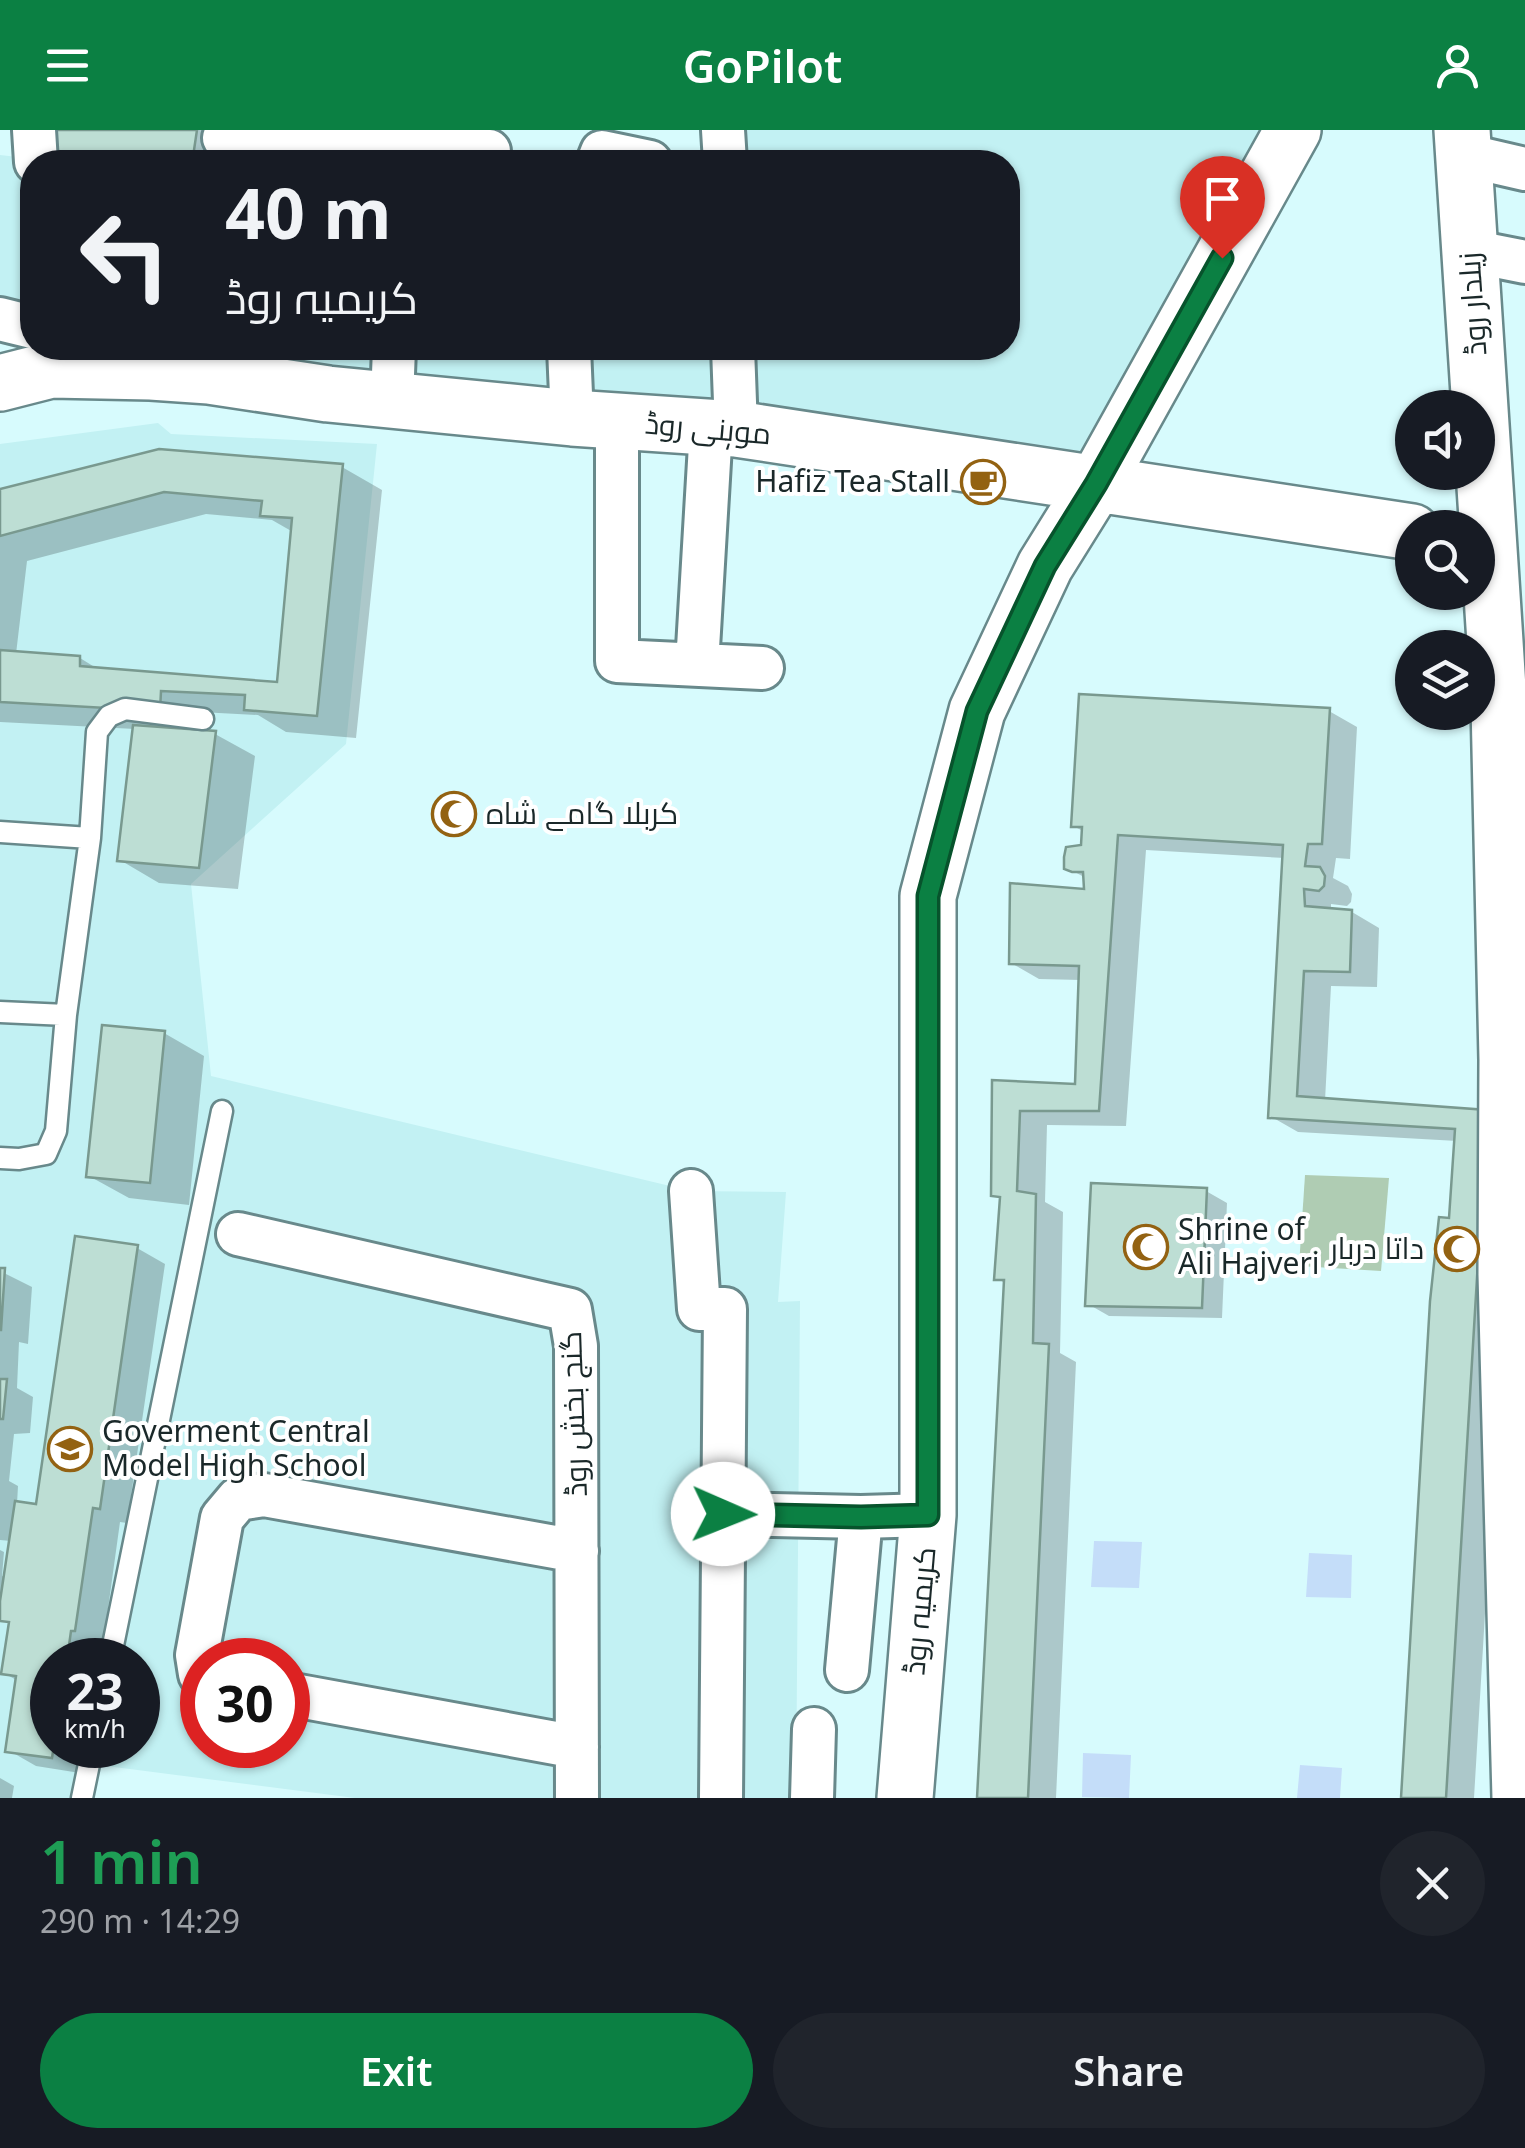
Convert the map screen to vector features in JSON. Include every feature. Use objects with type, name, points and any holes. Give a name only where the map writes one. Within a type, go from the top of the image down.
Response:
[{"type":"main road","name":"کریمیہ روڈ","points":[[905,1798],[928,1515],[928,896],[977,711],[1045,566],[1096,484],[1293,130]]},
{"type":"main road","name":"زیلدار روڈ","points":[[1463,143],[1512,707],[1520,1798]]},
{"type":"main road","name":"موہنی روڈ","points":[[57,360],[151,372],[210,362],[328,394],[393,374],[594,419],[724,428],[1395,529]]},
{"type":"street","points":[[224,143],[456,150]]},
{"type":"street","points":[[1463,143],[1525,170]]},
{"type":"street","points":[[1470,252],[1525,262]]},
{"type":"street","points":[[0,320],[20,342]]},
{"type":"street","points":[[573,360],[594,419],[617,661],[762,668]]},
{"type":"street","points":[[697,665],[732,360]]},
{"type":"street","points":[[691,1191],[699,1308],[725,1309],[720,1798]]},
{"type":"street","name":"گنج بخش روڈ","points":[[238,1234],[570,1310],[576,1346],[577,1798]]},
{"type":"street","points":[[200,1638],[222,1518],[238,1500],[264,1495],[577,1551]]},
{"type":"street","points":[[723,1514],[928,1515]]},
{"type":"street","points":[[847,1670],[861,1517]]},
{"type":"street","points":[[310,1698],[577,1748]]},
{"type":"street","points":[[812,1798],[814,1730]]},
{"type":"lane","points":[[0,1158],[46,1154],[56,1131],[66,1014],[90,838],[97,732],[109,716],[125,709],[204,719]]},
{"type":"lane","points":[[0,832],[90,838]]},
{"type":"lane","points":[[0,1012],[66,1014]]},
{"type":"lane","points":[[114,1638],[222,1111]]},
{"type":"lane","points":[[82,1798],[88,1768]]},
{"type":"shaded area","points":[[723,130],[1293,130],[1096,484],[736,429],[733,360],[1020,360],[1020,150],[724,150]]},
{"type":"shaded area","points":[[0,155],[20,157],[20,314],[0,310]]},
{"type":"shaded area","points":[[381,360],[381,379],[221,361]]},
{"type":"shaded area","points":[[410,360],[553,360],[556,397],[408,389]]},
{"type":"shaded area","points":[[588,360],[719,360],[722,407],[590,400]]},
{"type":"shaded area","points":[[158,423],[171,434],[377,444],[346,744],[191,884],[211,1076],[691,1191],[786,1192],[778,1302],[800,1301],[796,1798],[355,1798],[122,1768],[160,1768],[160,1638],[30,1638],[30,1768],[82,1768],[76,1798],[0,1798],[0,444]]},
{"type":"shaded area","points":[[1094,1541],[1142,1542],[1139,1588],[1091,1587]]},
{"type":"shaded area","points":[[1309,1553],[1352,1555],[1351,1598],[1306,1597]]},
{"type":"shaded area","points":[[1083,1753],[1131,1755],[1129,1798],[1082,1797]]},
{"type":"shaded area","points":[[1300,1765],[1342,1768],[1340,1798],[1297,1798]]},
{"type":"green space","points":[[1305,1175],[1389,1178],[1381,1271],[1299,1266]]},
{"type":"building","points":[[45,130],[197,130],[194,150],[46,150]]},
{"type":"building","points":[[159,449],[343,464],[317,716],[244,710],[245,695],[161,691],[160,711],[0,702],[0,650],[80,656],[80,666],[277,682],[292,518],[260,516],[262,501],[164,492],[0,536],[0,489]]},
{"type":"building","name":"داتا دربار","points":[[1079,694],[1330,708],[1322,844],[1308,844],[1305,866],[1320,867],[1325,876],[1324,886],[1319,891],[1304,889],[1305,906],[1352,910],[1350,972],[1304,971],[1297,1096],[1487,1110],[1446,1798],[1401,1798],[1430,1301],[1439,1217],[1449,1218],[1455,1129],[1268,1118],[1283,845],[1118,835],[1099,1111],[1020,1111],[1017,1191],[1036,1194],[1033,1343],[1049,1344],[1028,1798],[977,1798],[1004,1280],[994,1280],[1000,1197],[991,1196],[992,1080],[1075,1084],[1079,966],[1009,964],[1010,883],[1084,889],[1083,872],[1064,869],[1066,847],[1081,845],[1082,827],[1071,827]]},
{"type":"building","points":[[133,725],[216,731],[199,868],[117,861]]},
{"type":"building","points":[[102,1025],[165,1031],[150,1183],[86,1177]]},
{"type":"building","name":"Shrine of Ali Hajveri","points":[[1091,1183],[1207,1188],[1202,1308],[1085,1306]]},
{"type":"building","points":[[75,1236],[138,1245],[100,1509],[93,1508],[75,1631],[71,1631],[70,1638],[30,1638],[30,1755],[5,1752],[16,1676],[1,1674],[9,1622],[0,1621],[0,1601],[15,1501],[36,1504]]},
{"type":"building","points":[[0,1268],[5,1268],[1,1330],[0,1330]]},
{"type":"building","points":[[0,1379],[7,1379],[3,1419],[0,1419]]},
{"type":"place","name":"Hafiz Tea Stall","points":[[983,482]]},
{"type":"place","name":"کربلا گامے شاہ","points":[[454,814]]},
{"type":"place","name":"Shrine of Ali Hajveri","points":[[1146,1247]]},
{"type":"place","name":"داتا دربار","points":[[1457,1249]]},
{"type":"place","name":"Goverment Central Model High School","points":[[70,1449]]},
{"type":"route","points":[[723,1514],[928,1515],[928,896],[977,711],[1045,566],[1096,484],[1222,258]]}]
